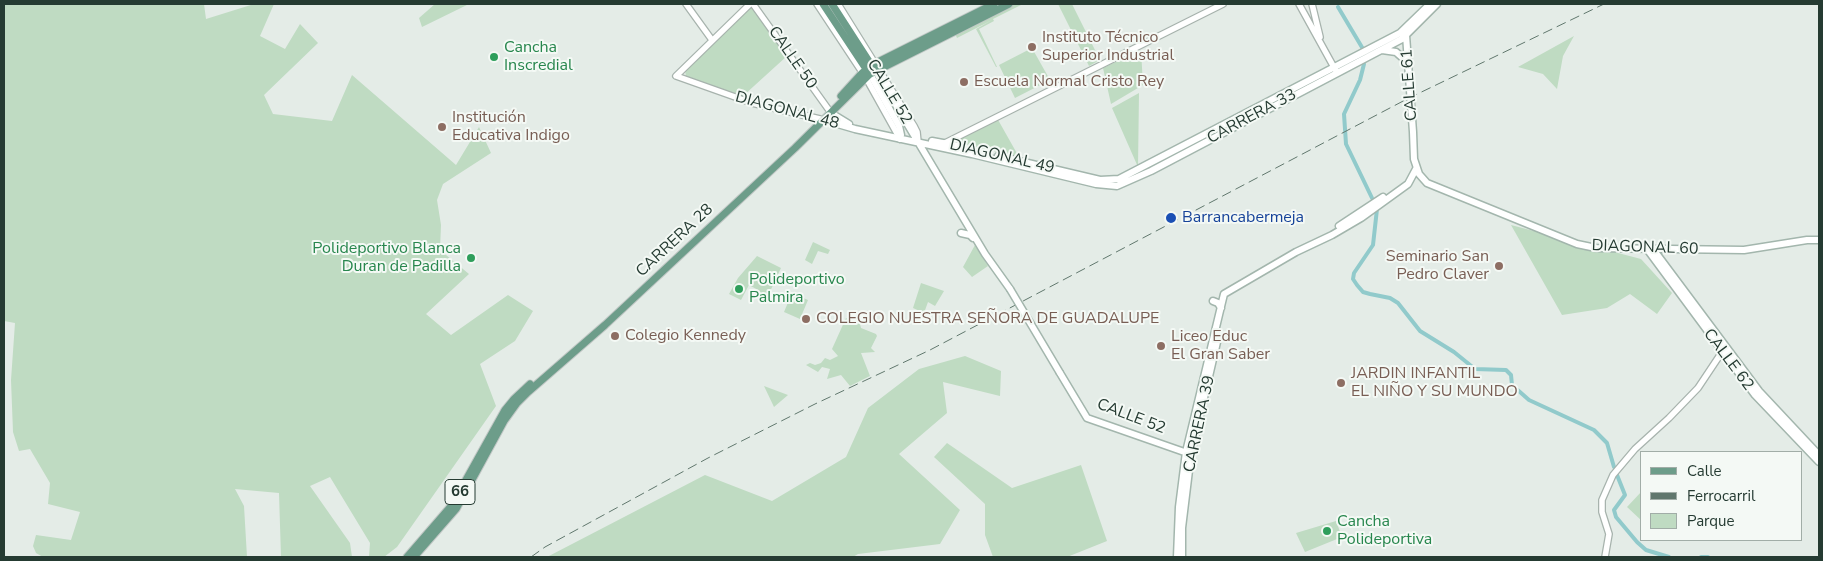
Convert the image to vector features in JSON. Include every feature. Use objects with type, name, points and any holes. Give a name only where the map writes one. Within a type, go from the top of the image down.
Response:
[{"type":"main road","name":"CALLE 52","points":[[823,4],[918,139],[985,254],[1010,289],[1088,418],[1189,453]]},
{"type":"main road","name":"CALLE 52","points":[[832,4],[871,70],[899,126],[900,136]]},
{"type":"main road","name":"CARRERA 28","points":[[407,557],[452,505],[502,419],[515,401],[605,325],[871,70],[994,4]]},
{"type":"main road","name":"CARRERA 28","points":[[871,70],[1009,4]]},
{"type":"main road","points":[[1403,35],[1430,4]]},
{"type":"main road","points":[[1403,35],[1436,4]]},
{"type":"main road","name":"CARRERA 33","points":[[1336,70],[1381,50],[1403,35]]},
{"type":"main road","name":"CARRERA 33","points":[[1104,182],[1118,186],[1403,35]]},
{"type":"main road","name":"CALLE 61","points":[[1403,35],[1410,132],[1415,166],[1424,181]]},
{"type":"main road","name":"CALLE 61","points":[[1403,35],[1413,132],[1412,140]]},
{"type":"main road","points":[[1381,50],[1396,52],[1404,60]]},
{"type":"main road","points":[[895,104],[896,95]]},
{"type":"main road","name":"DIAGONAL 48","points":[[829,111],[849,124],[900,136]]},
{"type":"main road","name":"DIAGONAL 48","points":[[821,120],[855,129],[900,136]]},
{"type":"main road","name":"DIAGONAL 49","points":[[900,136],[945,143],[1104,182]]},
{"type":"main road","name":"DIAGONAL 49","points":[[918,139],[1104,182]]},
{"type":"main road","points":[[1322,238],[1332,235],[1355,222],[1407,185],[1413,178],[1415,166]]},
{"type":"main road","points":[[1226,293],[1322,238],[1405,183],[1415,166]]},
{"type":"main road","points":[[1407,185],[1424,181]]},
{"type":"main road","name":"DIAGONAL 60","points":[[1424,181],[1586,247],[1650,250],[1744,250],[1807,240],[1819,240]]},
{"type":"main road","name":"CALLE 52","points":[[948,190],[959,204],[995,267]]},
{"type":"main road","points":[[961,233],[972,236],[985,254]]},
{"type":"main road","name":"CALLE 62","points":[[1650,250],[1763,404],[1819,462]]},
{"type":"main road","name":"CARRERA 39","points":[[1177,557],[1179,507],[1189,453],[1220,308],[1226,293]]},
{"type":"main road","name":"CARRERA 39","points":[[1182,557],[1182,528],[1189,453],[1212,367],[1226,293]]},
{"type":"main road","points":[[1213,301],[1218,303],[1220,308]]},
{"type":"main road","name":"CALLE 62","points":[[1724,349],[1767,401],[1819,455]]},
{"type":"main road","name":"CARRERA 28","points":[[414,557],[456,509],[502,419]]},
{"type":"street","points":[[686,4],[712,40],[751,4]]},
{"type":"street","name":"CALLE 50","points":[[751,4],[829,111]]},
{"type":"street","name":"CALLE 52","points":[[817,4],[871,70],[896,95],[914,126],[918,139]]},
{"type":"street","name":"CALLE 52","points":[[838,4],[871,70]]},
{"type":"street","points":[[945,143],[1223,4]]},
{"type":"street","points":[[1299,4],[1336,70]]},
{"type":"street","points":[[1312,4],[1316,14],[1321,42]]},
{"type":"street","name":"DIAGONAL 48","points":[[712,40],[676,76],[752,104],[821,120]]},
{"type":"street","points":[[1605,557],[1609,534],[1602,512],[1602,500],[1613,475],[1635,449],[1694,393],[1724,349]]},
{"type":"green space","points":[[4,4],[204,4],[206,19],[254,4],[274,4],[260,36],[285,49],[300,24],[318,43],[264,95],[273,114],[332,121],[352,75],[456,165],[479,127],[491,153],[443,184],[437,200],[441,225],[440,250],[469,274],[426,314],[451,335],[508,295],[533,311],[515,341],[480,364],[496,406],[397,547],[384,557],[369,557],[370,543],[330,477],[310,486],[350,543],[352,557],[281,557],[279,493],[235,489],[244,506],[247,557],[43,557],[36,553],[33,546],[36,535],[71,540],[80,512],[48,504],[50,483],[30,449],[19,451],[13,432],[11,380],[15,323],[4,321]]},
{"type":"green space","points":[[435,4],[469,4],[422,27],[419,18]]},
{"type":"green space","points":[[1008,4],[1023,4],[993,19],[994,21],[979,29],[996,67],[976,29],[992,20],[957,38],[954,31]]},
{"type":"green space","points":[[1058,4],[1072,4],[1100,60],[1089,66]]},
{"type":"green space","points":[[751,5],[787,56],[743,96],[686,77],[685,70]]},
{"type":"green space","points":[[1574,36],[1563,56],[1557,89],[1543,74],[1518,67]]},
{"type":"green space","points":[[1032,48],[1050,80],[1015,98],[999,65]]},
{"type":"green space","points":[[1141,50],[1143,85],[1111,104],[1103,68]]},
{"type":"green space","points":[[1139,93],[1138,167],[1112,108]]},
{"type":"green space","points":[[997,118],[1019,157],[950,141]]},
{"type":"green space","points":[[1511,225],[1641,259],[1672,293],[1657,314],[1630,294],[1607,308],[1562,315]]},
{"type":"green space","points":[[813,242],[830,250],[828,254],[818,251],[812,264],[805,260]]},
{"type":"green space","points":[[975,245],[988,266],[972,277],[963,267]]},
{"type":"green space","points":[[757,256],[781,268],[766,300],[756,295],[758,290],[749,285],[741,300],[729,294],[738,278]]},
{"type":"green space","points":[[921,283],[944,291],[935,306],[928,302],[924,313],[913,308]]},
{"type":"green space","points":[[792,293],[808,300],[800,319],[784,312]]},
{"type":"green space","points":[[846,318],[860,324],[861,328],[877,336],[871,348],[875,352],[861,353],[870,376],[850,386],[841,375],[827,379],[830,369],[822,367],[818,372],[806,365],[810,363],[815,365],[821,363],[825,358],[830,360],[838,356],[832,349]]},
{"type":"green space","points":[[965,356],[1001,371],[1000,396],[943,382],[947,413],[899,454],[960,510],[940,544],[858,554],[853,557],[547,557],[705,475],[772,501],[846,457],[868,408],[919,369]]},
{"type":"green space","points":[[764,386],[788,395],[774,407]]},
{"type":"green space","points":[[947,443],[1012,488],[1081,465],[1107,541],[1067,557],[993,557],[985,535],[985,504],[934,457]]},
{"type":"green space","points":[[1640,493],[1640,519],[1627,507]]},
{"type":"green space","points":[[1336,521],[1342,537],[1305,552],[1296,533]]},
{"type":"waterway","points":[[1338,7],[1363,49]]},
{"type":"waterway","points":[[1364,64],[1360,80],[1344,114],[1346,144],[1372,198]]},
{"type":"waterway","points":[[1377,209],[1373,245],[1354,273],[1353,279],[1363,292],[1390,298],[1398,303],[1420,331],[1454,352],[1475,369],[1506,370],[1511,375],[1512,385],[1529,400],[1594,430],[1607,443],[1614,467]]},
{"type":"waterway","points":[[1617,475],[1625,495],[1614,510],[1616,517],[1646,550],[1669,557]]},
{"type":"waterway","points":[[1701,557],[1708,557]]},
{"type":"railway","points":[[531,557],[545,547],[708,458],[815,404],[930,350],[1407,99],[1604,4]]},
{"type":"place","name":"Instituto Técnico Superior Industrial","points":[[1032,47]]},
{"type":"place","name":"Cancha Inscredial","points":[[494,57]]},
{"type":"place","name":"Escuela Normal Cristo Rey","points":[[964,82]]},
{"type":"place","name":"Institución Educativa Indigo","points":[[442,127]]},
{"type":"place","name":"Barrancabermeja","points":[[1171,218]]},
{"type":"place","name":"Polideportivo Blanca Duran de Padilla","points":[[471,258]]},
{"type":"place","name":"Seminario San Pedro Claver","points":[[1499,266]]},
{"type":"place","name":"Polideportivo Palmira","points":[[739,289]]},
{"type":"place","name":"COLEGIO NUESTRA SEÑORA DE GUADALUPE","points":[[806,319]]},
{"type":"place","name":"Colegio Kennedy","points":[[615,336]]},
{"type":"place","name":"Liceo Educ El Gran Saber","points":[[1161,346]]},
{"type":"place","name":"JARDIN INFANTIL EL NIÑO Y SU MUNDO","points":[[1341,383]]},
{"type":"place","name":"Cancha Polideportiva","points":[[1327,531]]}]
